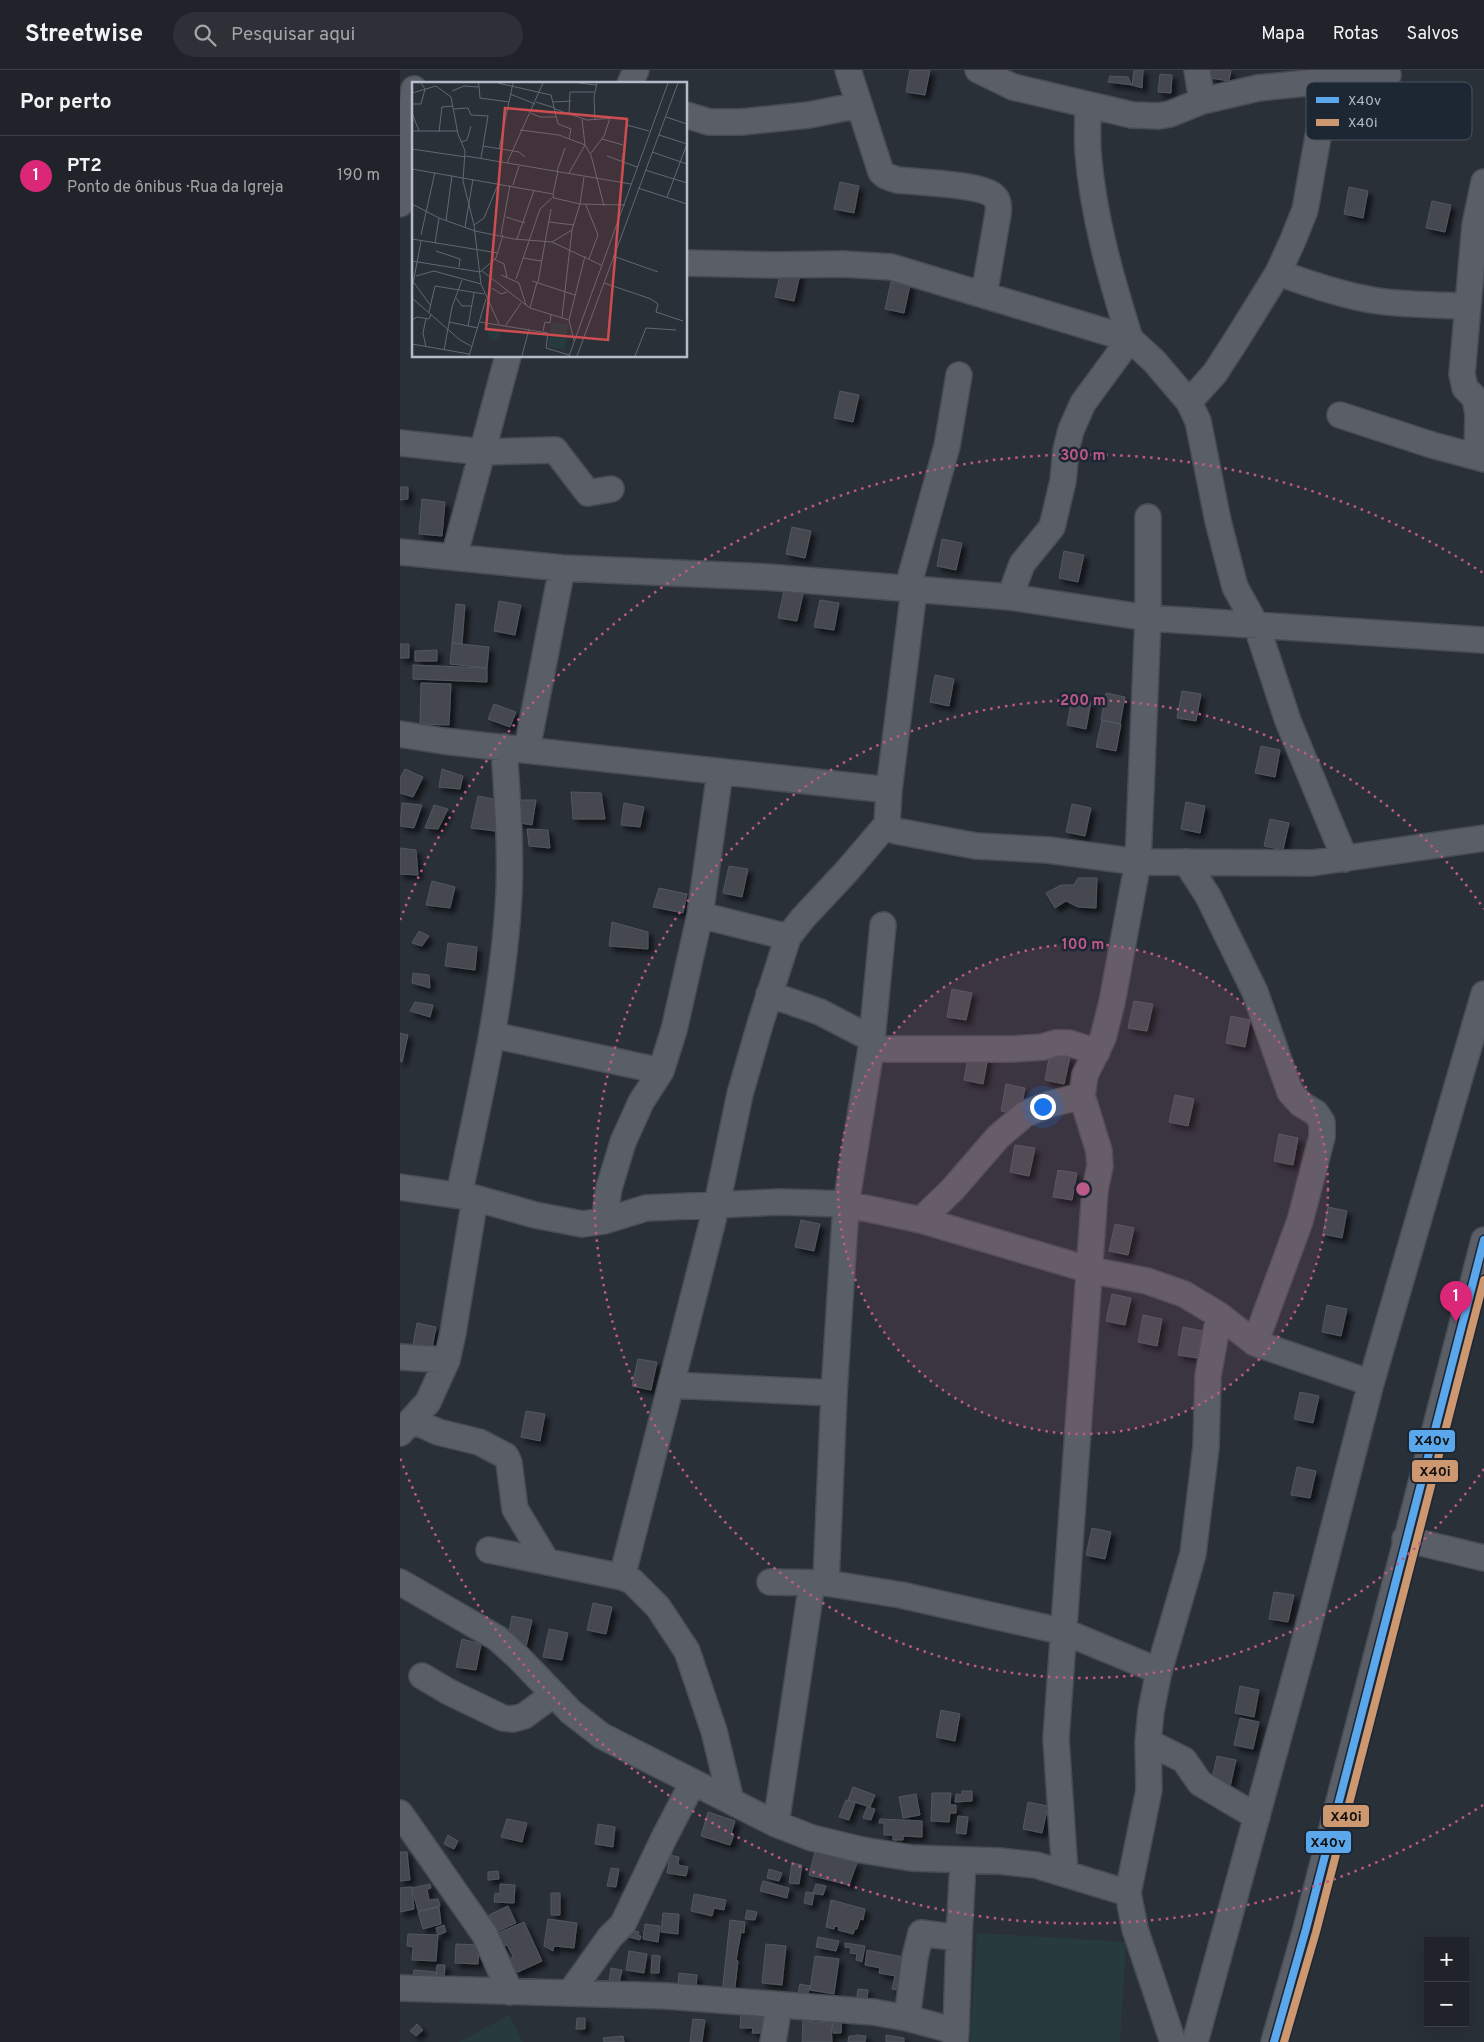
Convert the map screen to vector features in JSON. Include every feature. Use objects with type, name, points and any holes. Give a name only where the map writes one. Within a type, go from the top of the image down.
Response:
[{"type":"street","points":[[631,82],[636,70]]},
{"type":"street","points":[[848,70],[881,172],[897,180],[969,187],[990,193],[995,197],[999,205],[998,214],[984,295]]},
{"type":"street","points":[[978,70],[1013,87],[1132,115],[1159,116],[1190,107],[1202,101],[1258,88],[1306,83]]},
{"type":"street","points":[[1197,70],[1202,101]]},
{"type":"street","points":[[1321,82],[1388,75]]},
{"type":"street","points":[[400,204],[412,105]]},
{"type":"street","points":[[688,116],[709,122],[741,122],[809,115],[859,105]]},
{"type":"street","points":[[1088,105],[1088,150],[1094,200],[1109,269],[1130,339]]},
{"type":"street","points":[[1189,402],[1215,373],[1278,273],[1305,210],[1317,140]]},
{"type":"street","points":[[1340,415],[1480,458],[1478,414],[1474,398],[1465,388],[1462,374],[1466,306],[1475,224],[1484,182]]},
{"type":"street","points":[[688,263],[778,266],[843,264],[891,267],[1130,339],[1154,361],[1189,402],[1198,421],[1218,521],[1235,587],[1257,627],[1288,721],[1345,859]]},
{"type":"street","points":[[1278,273],[1334,291],[1378,301],[1466,306]]},
{"type":"street","points":[[1010,597],[1022,564],[1052,527],[1062,481],[1066,450],[1071,430],[1079,412],[1130,339]]},
{"type":"street","points":[[454,557],[507,358]]},
{"type":"street","points":[[622,1576],[717,1204],[740,1094],[769,994],[788,937],[887,824],[889,790],[907,655],[910,590],[947,446],[959,375]]},
{"type":"street","points":[[400,443],[483,452],[555,450],[588,493],[611,490]]},
{"type":"street","points":[[1064,1874],[1056,1739],[1100,1151],[1082,1096],[1085,1075],[1103,1038],[1112,1002],[1138,862],[1148,618],[1148,517]]},
{"type":"street","points":[[400,552],[562,568],[767,577],[1010,597],[1148,618],[1257,627],[1484,640]]},
{"type":"street","points":[[406,1427],[428,1402],[447,1360],[453,1333],[467,1197],[502,965],[509,891],[509,832],[516,748],[562,568]]},
{"type":"street","points":[[400,734],[889,790]]},
{"type":"street","points":[[604,1221],[609,1188],[624,1142],[641,1102],[661,1071],[674,1030],[700,915],[720,772]]},
{"type":"street","points":[[887,824],[896,831],[909,835],[976,846],[1048,850],[1138,862],[1312,862],[1345,859],[1484,838]]},
{"type":"street","points":[[1186,862],[1208,896],[1255,992],[1290,1092],[1301,1104],[1316,1113],[1322,1122],[1322,1138],[1300,1221],[1254,1343]]},
{"type":"street","points":[[700,915],[788,937]]},
{"type":"street","points":[[776,1824],[819,1583],[846,1204],[871,1044],[883,925]]},
{"type":"street","points":[[769,994],[820,1012],[871,1044],[1013,1049],[1069,1043],[1097,1052]]},
{"type":"street","points":[[1195,2042],[1302,1651],[1371,1383],[1484,994]]},
{"type":"street","points":[[492,1035],[661,1071]]},
{"type":"street","points":[[921,1220],[953,1189],[998,1137],[1025,1114],[1050,1104],[1082,1096]]},
{"type":"street","points":[[400,1187],[467,1197],[535,1215],[582,1224],[604,1221],[646,1208],[781,1202],[846,1204],[921,1220],[1090,1270],[1147,1281],[1184,1294],[1219,1315],[1254,1343],[1371,1383]]},
{"type":"street","points":[[1274,2042],[1308,1919],[1405,1539],[1476,1301],[1484,1240]]},
{"type":"street","points":[[1174,2042],[1134,1929],[1128,1894],[1149,1790],[1148,1742],[1151,1710],[1159,1671],[1193,1554],[1206,1447],[1208,1376],[1219,1315]]},
{"type":"street","points":[[400,1357],[447,1360]]},
{"type":"street","points":[[671,1385],[834,1393]]},
{"type":"street","points":[[406,1427],[438,1432],[479,1442],[506,1456],[509,1463],[515,1509],[547,1562]]},
{"type":"street","points":[[1405,1539],[1484,1558]]},
{"type":"street","points":[[489,1550],[622,1576],[632,1581],[658,1607],[687,1651],[714,1731],[731,1801]]},
{"type":"street","points":[[400,1582],[497,1638],[571,1712],[602,1736],[776,1824],[812,1838],[862,1850],[911,1858],[1036,1865],[1128,1894]]},
{"type":"street","points":[[770,1582],[819,1583],[901,1595],[1065,1632],[1159,1671]]},
{"type":"street","points":[[422,1676],[449,1692],[503,1718],[513,1719],[524,1716],[554,1694]]},
{"type":"street","points":[[1148,1742],[1184,1760],[1200,1783],[1257,1818]]},
{"type":"street","points":[[570,1993],[610,1937],[623,1924],[693,1782]]},
{"type":"street","points":[[400,1813],[485,1935],[510,1992]]},
{"type":"street","points":[[400,1988],[667,1996],[873,2012],[907,2018],[956,2036],[963,1860]]},
{"type":"street","points":[[907,2018],[920,1933],[959,1938]]},
{"type":"street","points":[[773,2042],[779,2004]]},
{"type":"green space","points":[[977,1933],[1126,1942],[1120,2042],[970,2042]]},
{"type":"green space","points":[[509,2015],[523,2042],[459,2042]]},
{"type":"building","points":[[910,70],[930,70],[925,95],[906,92]]},
{"type":"building","points":[[1134,70],[1143,70],[1142,88],[1132,85]]},
{"type":"building","points":[[1211,70],[1231,70],[1229,81],[1210,78]]},
{"type":"building","points":[[1160,74],[1172,75],[1171,93],[1158,92]]},
{"type":"building","points":[[1110,76],[1128,77],[1132,85],[1108,82]]},
{"type":"building","points":[[840,182],[859,186],[854,213],[834,209]]},
{"type":"building","points":[[1349,187],[1368,191],[1363,218],[1344,214]]},
{"type":"building","points":[[1432,201],[1451,205],[1445,232],[1426,228]]},
{"type":"building","points":[[781,270],[800,274],[794,301],[775,297]]},
{"type":"building","points":[[891,282],[910,285],[904,313],[885,309]]},
{"type":"building","points":[[840,391],[859,395],[853,422],[834,418]]},
{"type":"building","points":[[400,487],[408,487],[408,499],[400,500]]},
{"type":"building","points":[[422,499],[445,502],[442,536],[419,534]]},
{"type":"building","points":[[792,527],[811,531],[805,558],[786,554]]},
{"type":"building","points":[[942,539],[962,543],[956,570],[937,566]]},
{"type":"building","points":[[1064,551],[1084,555],[1078,582],[1059,578]]},
{"type":"building","points":[[784,591],[803,594],[797,621],[778,618]]},
{"type":"building","points":[[820,600],[839,603],[834,630],[814,627]]},
{"type":"building","points":[[499,601],[521,605],[515,635],[494,631]]},
{"type":"building","points":[[456,604],[465,605],[462,644],[452,643]]},
{"type":"building","points":[[452,643],[489,647],[487,668],[450,664]]},
{"type":"building","points":[[400,644],[409,644],[409,658],[400,658]]},
{"type":"building","points":[[437,650],[437,661],[415,661],[415,651]]},
{"type":"building","points":[[413,665],[487,668],[487,682],[413,679]]},
{"type":"building","points":[[935,675],[954,679],[949,706],[930,702]]},
{"type":"building","points":[[421,683],[451,684],[449,725],[420,724]]},
{"type":"building","points":[[1182,691],[1201,694],[1196,721],[1177,718]]},
{"type":"building","points":[[1106,693],[1125,697],[1120,724],[1101,720]]},
{"type":"building","points":[[1072,698],[1091,702],[1086,729],[1067,725]]},
{"type":"building","points":[[494,704],[516,712],[510,727],[488,719]]},
{"type":"building","points":[[1102,720],[1121,724],[1116,751],[1096,747]]},
{"type":"building","points":[[1261,746],[1280,750],[1275,777],[1255,773]]},
{"type":"building","points":[[405,769],[423,777],[413,797],[400,793],[400,778]]},
{"type":"building","points":[[442,769],[463,776],[460,789],[439,787]]},
{"type":"building","points":[[571,792],[601,793],[605,819],[573,819]]},
{"type":"building","points":[[478,796],[498,800],[495,831],[471,828]]},
{"type":"building","points":[[515,800],[536,800],[532,825],[514,822]]},
{"type":"building","points":[[1186,802],[1205,806],[1200,833],[1181,829]]},
{"type":"building","points":[[402,803],[422,805],[414,828],[400,826]]},
{"type":"building","points":[[624,803],[644,807],[640,827],[621,825]]},
{"type":"building","points":[[1072,804],[1091,808],[1085,836],[1066,832]]},
{"type":"building","points":[[434,805],[448,809],[438,829],[425,828]]},
{"type":"building","points":[[1270,819],[1289,823],[1283,850],[1264,846]]},
{"type":"building","points":[[527,829],[548,830],[550,848],[529,846]]},
{"type":"building","points":[[400,848],[416,850],[418,875],[400,874]]},
{"type":"building","points":[[729,866],[748,869],[742,897],[723,893]]},
{"type":"building","points":[[1078,878],[1097,878],[1096,908],[1078,907],[1066,901],[1055,908],[1046,893],[1061,885],[1074,885]]},
{"type":"building","points":[[432,881],[455,887],[450,908],[426,905]]},
{"type":"building","points":[[659,888],[687,894],[683,913],[653,907]]},
{"type":"building","points":[[612,922],[648,932],[648,949],[609,946]]},
{"type":"building","points":[[419,931],[429,936],[422,946],[412,943]]},
{"type":"building","points":[[448,943],[477,947],[475,970],[445,966]]},
{"type":"building","points":[[413,973],[429,975],[430,988],[412,983]]},
{"type":"building","points":[[952,989],[972,993],[966,1020],[947,1017]]},
{"type":"building","points":[[1134,1001],[1153,1004],[1147,1031],[1128,1028]]},
{"type":"building","points":[[415,1002],[433,1005],[430,1017],[410,1011]]},
{"type":"building","points":[[1231,1016],[1250,1020],[1245,1047],[1226,1043]]},
{"type":"building","points":[[400,1033],[408,1035],[402,1062],[400,1061]]},
{"type":"building","points":[[969,1053],[988,1057],[983,1084],[964,1080]]},
{"type":"building","points":[[1050,1053],[1070,1057],[1064,1084],[1045,1080]]},
{"type":"building","points":[[1006,1084],[1025,1088],[1020,1115],[1001,1111]]},
{"type":"building","points":[[1175,1095],[1194,1099],[1188,1126],[1169,1122]]},
{"type":"building","points":[[1279,1134],[1298,1138],[1293,1165],[1274,1161]]},
{"type":"building","points":[[1015,1145],[1035,1148],[1029,1176],[1010,1172]]},
{"type":"building","points":[[1058,1170],[1077,1173],[1072,1200],[1053,1197]]},
{"type":"building","points":[[1328,1207],[1347,1211],[1342,1238],[1323,1234]]},
{"type":"building","points":[[801,1220],[820,1224],[814,1251],[795,1247]]},
{"type":"building","points":[[1115,1224],[1134,1228],[1128,1255],[1109,1251]]},
{"type":"building","points":[[1112,1294],[1131,1298],[1125,1325],[1106,1321]]},
{"type":"building","points":[[1327,1305],[1347,1309],[1341,1336],[1322,1332]]},
{"type":"building","points":[[1143,1315],[1162,1319],[1157,1346],[1138,1342]]},
{"type":"building","points":[[417,1323],[436,1327],[431,1354],[412,1350]]},
{"type":"building","points":[[1183,1327],[1203,1331],[1197,1358],[1178,1355]]},
{"type":"building","points":[[638,1359],[657,1362],[651,1390],[632,1386]]},
{"type":"building","points":[[1300,1392],[1319,1396],[1313,1423],[1294,1419]]},
{"type":"building","points":[[526,1411],[545,1414],[540,1441],[521,1437]]},
{"type":"building","points":[[1297,1467],[1316,1471],[1310,1498],[1291,1495]]},
{"type":"building","points":[[1092,1528],[1111,1532],[1105,1559],[1086,1555]]},
{"type":"building","points":[[1274,1592],[1294,1595],[1288,1622],[1269,1619]]},
{"type":"building","points":[[593,1603],[612,1607],[606,1634],[587,1630]]},
{"type":"building","points":[[512,1616],[532,1620],[526,1647],[507,1643]]},
{"type":"building","points":[[549,1629],[568,1633],[562,1660],[543,1657]]},
{"type":"building","points":[[462,1639],[481,1644],[476,1670],[456,1667]]},
{"type":"building","points":[[1240,1686],[1259,1690],[1254,1717],[1235,1713]]},
{"type":"building","points":[[941,1710],[960,1714],[955,1741],[936,1737]]},
{"type":"building","points":[[1240,1718],[1259,1722],[1253,1749],[1234,1745]]},
{"type":"building","points":[[1217,1756],[1236,1760],[1230,1787],[1211,1783]]},
{"type":"building","points":[[853,1787],[875,1795],[870,1807],[848,1800]]},
{"type":"building","points":[[962,1791],[972,1791],[972,1801],[955,1802],[956,1794],[962,1795]]},
{"type":"building","points":[[932,1793],[951,1793],[950,1805],[956,1805],[956,1813],[950,1813],[949,1822],[931,1821]]},
{"type":"building","points":[[916,1794],[920,1815],[903,1818],[899,1797]]},
{"type":"building","points":[[846,1800],[855,1803],[849,1820],[839,1817]]},
{"type":"building","points":[[1028,1802],[1048,1806],[1042,1833],[1023,1829]]},
{"type":"building","points":[[867,1807],[875,1809],[871,1820],[863,1818]]},
{"type":"building","points":[[708,1812],[735,1821],[731,1834],[734,1835],[730,1845],[701,1836]]},
{"type":"building","points":[[958,1816],[968,1817],[966,1834],[956,1833]]},
{"type":"building","points":[[507,1819],[527,1823],[522,1842],[501,1837]]},
{"type":"building","points":[[880,1819],[922,1821],[922,1837],[903,1836],[903,1840],[893,1840],[893,1835],[884,1835],[884,1823],[879,1823]]},
{"type":"building","points":[[598,1824],[615,1827],[613,1847],[595,1844]]},
{"type":"building","points":[[448,1835],[458,1841],[454,1849],[444,1844]]},
{"type":"building","points":[[400,1852],[407,1852],[410,1880],[400,1881]]},
{"type":"building","points":[[815,1852],[857,1863],[849,1885],[809,1875]]},
{"type":"building","points":[[670,1855],[679,1857],[678,1865],[688,1867],[686,1876],[667,1873]]},
{"type":"building","points":[[792,1863],[802,1865],[799,1884],[789,1883]]},
{"type":"building","points":[[611,1868],[619,1869],[616,1887],[607,1886]]},
{"type":"building","points":[[769,1869],[782,1873],[779,1881],[767,1878]]},
{"type":"building","points":[[498,1871],[499,1879],[488,1880],[488,1872]]},
{"type":"building","points":[[763,1881],[789,1888],[787,1898],[760,1891]]},
{"type":"building","points":[[430,1884],[431,1888],[427,1889],[429,1900],[438,1899],[440,1906],[418,1911],[412,1888]]},
{"type":"building","points":[[500,1884],[515,1885],[514,1903],[494,1902],[495,1893],[500,1894]]},
{"type":"building","points":[[816,1884],[826,1886],[823,1895],[813,1893]]},
{"type":"building","points":[[412,1887],[414,1909],[400,1912],[400,1888]]},
{"type":"building","points":[[806,1892],[814,1893],[812,1905],[804,1903]]},
{"type":"building","points":[[551,1893],[560,1893],[560,1915],[551,1915]]},
{"type":"building","points":[[694,1894],[726,1900],[724,1910],[714,1908],[712,1916],[691,1911]]},
{"type":"building","points":[[831,1900],[865,1909],[863,1920],[860,1919],[857,1929],[855,1929],[853,1934],[838,1930],[839,1927],[835,1926],[834,1929],[826,1927]]},
{"type":"building","points":[[508,1906],[516,1923],[496,1932],[489,1915]]},
{"type":"building","points":[[439,1907],[441,1924],[423,1929],[418,1912]]},
{"type":"building","points":[[747,1910],[757,1912],[755,1920],[745,1919]]},
{"type":"building","points":[[663,1913],[679,1914],[678,1934],[661,1932]]},
{"type":"building","points":[[548,1919],[577,1923],[574,1948],[554,1946],[553,1951],[544,1946]]},
{"type":"building","points":[[730,1920],[745,1922],[744,1933],[741,1932],[736,1960],[738,1961],[734,1995],[722,1994]]},
{"type":"building","points":[[524,1922],[542,1961],[518,1972],[514,1970],[509,1961],[513,1956],[507,1945],[497,1949],[491,1936]]},
{"type":"building","points":[[645,1924],[660,1926],[658,1942],[643,1939]]},
{"type":"building","points":[[444,1925],[446,1932],[438,1935],[436,1928]]},
{"type":"building","points":[[627,1930],[639,1932],[640,1940],[625,1936]]},
{"type":"building","points":[[408,1934],[438,1935],[436,1961],[412,1960],[413,1947],[407,1946]]},
{"type":"building","points":[[818,1937],[839,1941],[836,1951],[816,1947]]},
{"type":"building","points":[[845,1943],[865,1946],[862,1962],[856,1960],[857,1954],[850,1953],[851,1948],[845,1947]]},
{"type":"building","points":[[456,1944],[479,1945],[478,1964],[455,1963]]},
{"type":"building","points":[[766,1944],[786,1946],[782,1985],[762,1983]]},
{"type":"building","points":[[867,1950],[909,1958],[903,1991],[892,1989],[895,1976],[879,1973],[880,1968],[865,1965]]},
{"type":"building","points":[[629,1951],[647,1954],[644,1973],[626,1970]]},
{"type":"building","points":[[652,1955],[660,1956],[659,1973],[651,1973]]},
{"type":"building","points":[[815,1956],[839,1959],[834,1994],[810,1990]]},
{"type":"building","points":[[437,1965],[445,1965],[444,1982],[436,1982]]},
{"type":"building","points":[[611,1968],[622,1970],[619,1983],[609,1981]]},
{"type":"building","points":[[414,1970],[436,1972],[435,1981],[413,1978]]},
{"type":"building","points":[[679,1973],[697,1975],[696,1989],[678,1988]]},
{"type":"building","points":[[800,1984],[810,1986],[807,1996],[798,1993]]},
{"type":"building","points":[[858,1989],[868,1990],[866,2006],[856,2004]]},
{"type":"building","points":[[741,2013],[763,2014],[762,2033],[752,2033],[753,2028],[740,2028]]},
{"type":"building","points":[[832,2015],[842,2016],[841,2033],[833,2033]]},
{"type":"building","points":[[577,2018],[585,2018],[585,2029],[576,2029]]},
{"type":"building","points":[[693,2019],[705,2020],[702,2042],[690,2042]]},
{"type":"building","points":[[803,2020],[813,2021],[814,2023],[831,2022],[832,2042],[802,2042]]},
{"type":"building","points":[[417,2024],[423,2030],[416,2036],[410,2031]]},
{"type":"building","points":[[886,2035],[904,2038],[904,2042],[886,2042]]},
{"type":"building","points":[[623,2036],[624,2042],[604,2042],[603,2038]]},
{"type":"building","points":[[849,2036],[866,2036],[865,2042],[848,2042]]},
{"type":"transit line","name":"X40v","points":[[1274,2042],[1306,1929],[1484,1240]]},
{"type":"transit line","name":"X40i","points":[[1284,2042],[1316,1932],[1484,1280]]},
{"type":"place","name":"PT2","points":[[1456,1322]]}]
